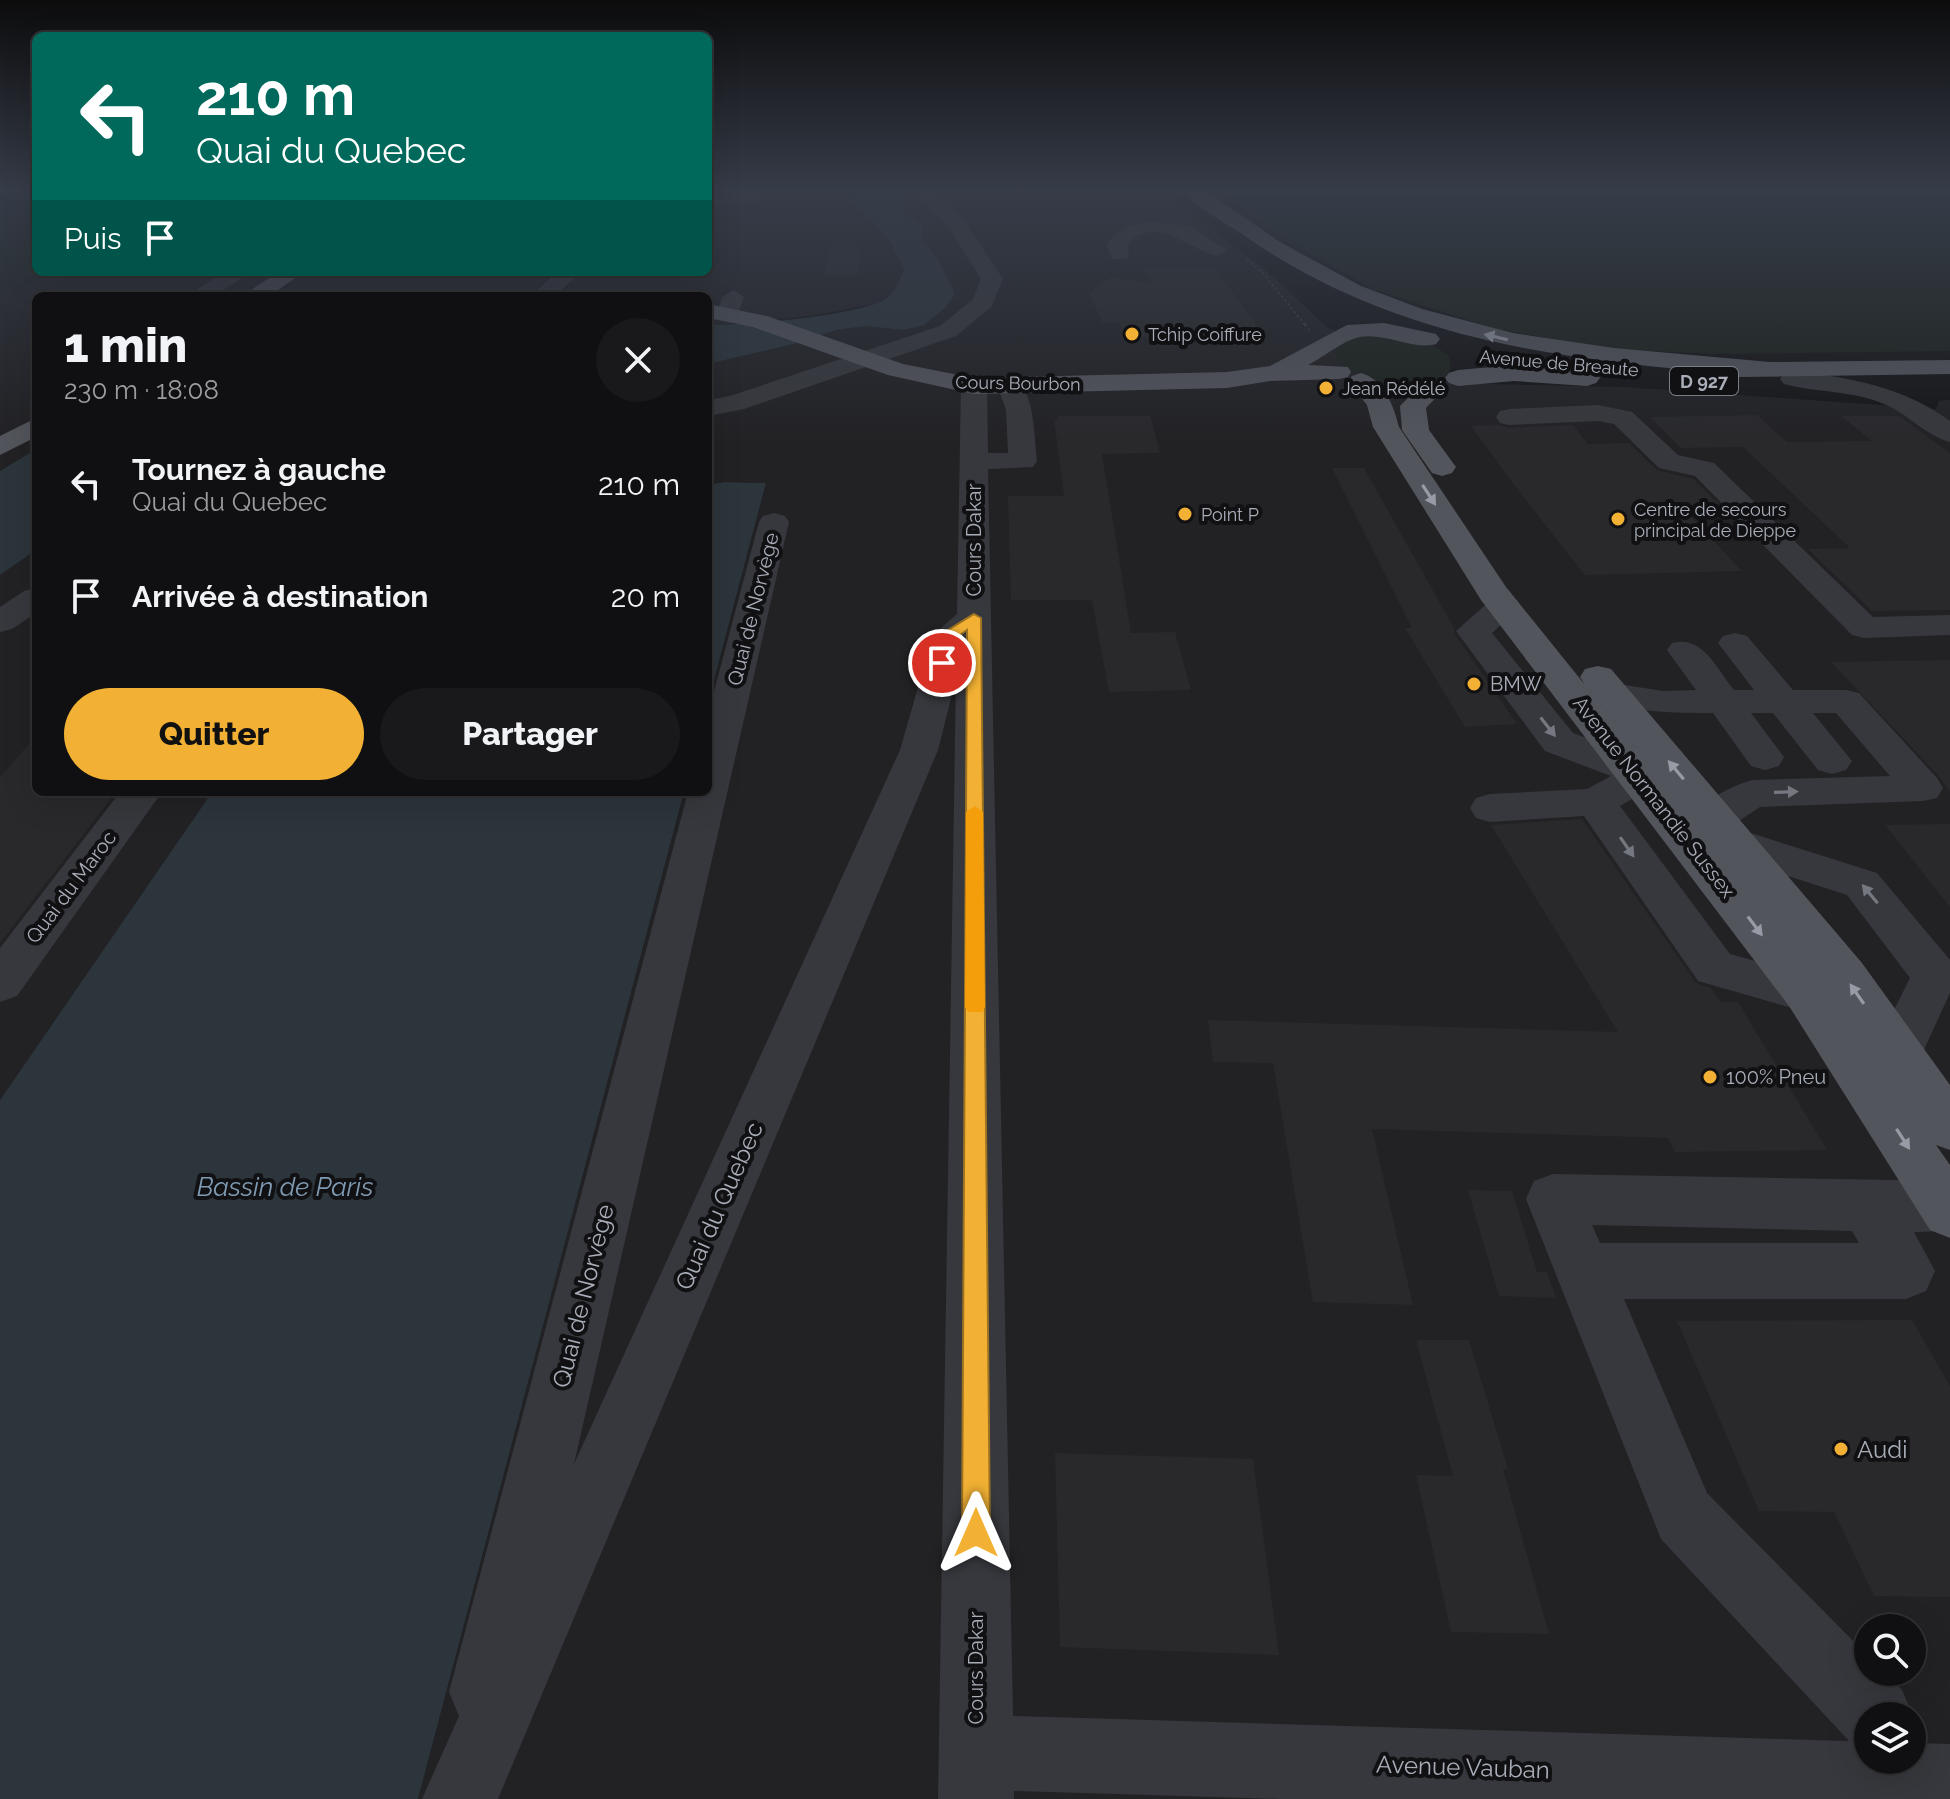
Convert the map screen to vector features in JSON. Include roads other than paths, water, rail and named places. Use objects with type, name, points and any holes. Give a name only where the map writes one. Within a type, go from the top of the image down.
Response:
[{"type":"main road","points":[[1281,273],[1302,288]]},
{"type":"main road","points":[[1310,273],[1364,312],[1405,332],[1449,367]]},
{"type":"main road","points":[[1322,273],[1362,295],[1411,314],[1500,338],[1583,353],[1768,369]]},
{"type":"main road","points":[[260,292],[286,276]]},
{"type":"main road","name":"Cours Bourbon","points":[[723,307],[927,378],[974,386],[1015,398],[1227,380],[1270,373],[1350,377],[1389,387],[1449,367]]},
{"type":"main road","name":"Cours Bourbon","points":[[1270,373],[1328,333],[1369,330],[1405,332]]},
{"type":"main road","name":"Avenue Normandie Sussex","points":[[1328,333],[1323,355],[1380,404],[1386,427],[1398,448],[1504,606],[1806,993],[1949,1210]]},
{"type":"main road","name":"Avenue de Breaute","points":[[1449,367],[1515,363],[1604,369],[1950,367]]},
{"type":"main road","name":"Avenue de Breaute","points":[[1449,367],[1606,380],[1950,378]]},
{"type":"main road","name":"Avenue Normandie Sussex","points":[[1449,367],[1413,406],[1416,430],[1529,592],[1845,976],[1950,1127]]},
{"type":"main road","points":[[0,447],[32,428]]},
{"type":"street","points":[[712,407],[735,403],[870,360],[948,331],[983,302],[992,279],[988,273]]},
{"type":"street","points":[[205,292],[233,276]]},
{"type":"street","points":[[547,292],[565,276]]},
{"type":"street","points":[[1793,379],[1871,389],[1895,396],[1917,408],[1950,434]]},
{"type":"street","name":"Cours Dakar","points":[[974,386],[976,1775]]},
{"type":"street","points":[[973,461],[1023,461],[1015,398]]},
{"type":"street","points":[[1509,417],[1598,413],[1623,418],[1669,462],[1704,469],[1864,628],[1950,625]]},
{"type":"street","name":"Quai de Norvège","points":[[712,775],[774,522]]},
{"type":"street","points":[[0,622],[32,601]]},
{"type":"street","name":"Quai du Quebec","points":[[459,1799],[919,750],[950,635],[974,618]]},
{"type":"street","points":[[0,637],[32,640]]},
{"type":"street","points":[[1735,643],[1832,761]]},
{"type":"street","points":[[1684,650],[1765,757]]},
{"type":"street","points":[[1612,694],[1663,702],[1846,701],[1923,788],[1752,794],[1726,830],[1862,884],[1935,975],[1898,1052]]},
{"type":"street","points":[[1490,808],[1595,802],[1637,774]]},
{"type":"street","name":"Quai du Maroc","points":[[0,983],[139,796]]},
{"type":"street","name":"Quai de Norvège","points":[[459,1799],[707,796]]},
{"type":"street","points":[[1595,802],[1714,968],[1806,993]]},
{"type":"street","points":[[1863,1702],[1684,1516],[1553,1199],[1867,1205],[1949,1210]]},
{"type":"street","points":[[1583,1271],[1906,1271],[1867,1205]]},
{"type":"street","name":"Avenue Vauban","points":[[976,1775],[1934,1773]]},
{"type":"water","points":[[903,273],[945,273],[955,294],[946,307],[924,325],[903,330],[866,326],[836,330],[798,343],[712,363],[712,325],[770,322],[861,308],[883,300],[897,285]]},
{"type":"water","points":[[32,451],[32,553],[0,575],[0,471]]},
{"type":"water","points":[[766,483],[712,688],[712,484]]},
{"type":"water","name":"Bassin de Paris","points":[[209,796],[683,796],[418,1799],[0,1799],[0,1100]]},
{"type":"place","name":"Tchip Coiffure","points":[[1132,334]]},
{"type":"place","name":"Jean Rédélé","points":[[1326,388]]},
{"type":"place","name":"Point P","points":[[1185,514]]},
{"type":"place","name":"Centre de secours principal de Dieppe","points":[[1618,519]]},
{"type":"place","name":"BMW","points":[[1474,684]]},
{"type":"place","name":"100% Pneu","points":[[1710,1077]]},
{"type":"place","name":"Audi","points":[[1841,1449]]}]
